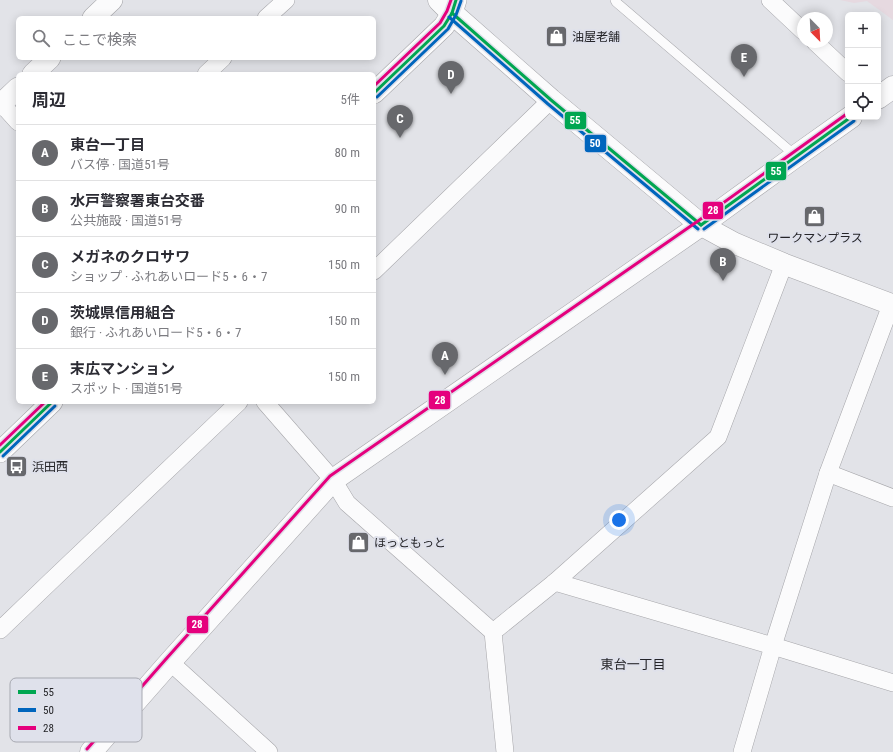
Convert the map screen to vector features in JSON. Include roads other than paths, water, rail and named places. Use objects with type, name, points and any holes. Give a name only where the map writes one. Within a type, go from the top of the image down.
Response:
[{"type":"main road","points":[[449,4],[551,100],[701,225]]},
{"type":"main road","points":[[881,96],[893,87]]},
{"type":"main road","points":[[142,694],[334,480],[701,225],[848,120]]},
{"type":"main road","points":[[91,752],[100,742]]},
{"type":"street","points":[[95,16],[112,0]]},
{"type":"street","points":[[268,16],[286,0]]},
{"type":"street","points":[[770,0],[797,25]]},
{"type":"street","points":[[376,91],[444,26],[449,4]]},
{"type":"street","points":[[821,48],[845,70]]},
{"type":"street","points":[[35,72],[48,60]]},
{"type":"street","points":[[208,72],[221,60]]},
{"type":"street","points":[[16,90],[0,104],[16,120]]},
{"type":"street","points":[[376,269],[551,100]]},
{"type":"street","points":[[701,225],[734,243],[784,264],[892,305],[828,473],[773,646],[742,752]]},
{"type":"street","points":[[493,632],[554,582],[718,437],[784,264]]},
{"type":"street","points":[[0,452],[50,404]]},
{"type":"street","points":[[0,630],[237,404]]},
{"type":"street","points":[[267,404],[334,480],[347,504],[493,632],[505,752]]},
{"type":"street","points":[[828,473],[893,498]]},
{"type":"street","points":[[554,582],[773,646],[893,684]]},
{"type":"street","points":[[170,662],[268,752]]},
{"type":"lane","points":[[615,0],[796,156]]},
{"type":"place","name":"油屋老舗","points":[[556,37]]},
{"type":"place","name":"末広マンション","points":[[744,77]]},
{"type":"place","name":"茨城県信用組合","points":[[451,94]]},
{"type":"place","name":"メガネのクロサワ","points":[[400,138]]},
{"type":"place","name":"ワークマンプラス","points":[[815,217]]},
{"type":"place","name":"水戸警察署東台交番","points":[[723,281]]},
{"type":"place","name":"東台一丁目","points":[[445,375]]},
{"type":"place","name":"浜田西","points":[[16,467]]},
{"type":"place","name":"ほっともっと","points":[[359,543]]},
{"type":"district","name":"東台一丁目","points":[[633,664]]}]
